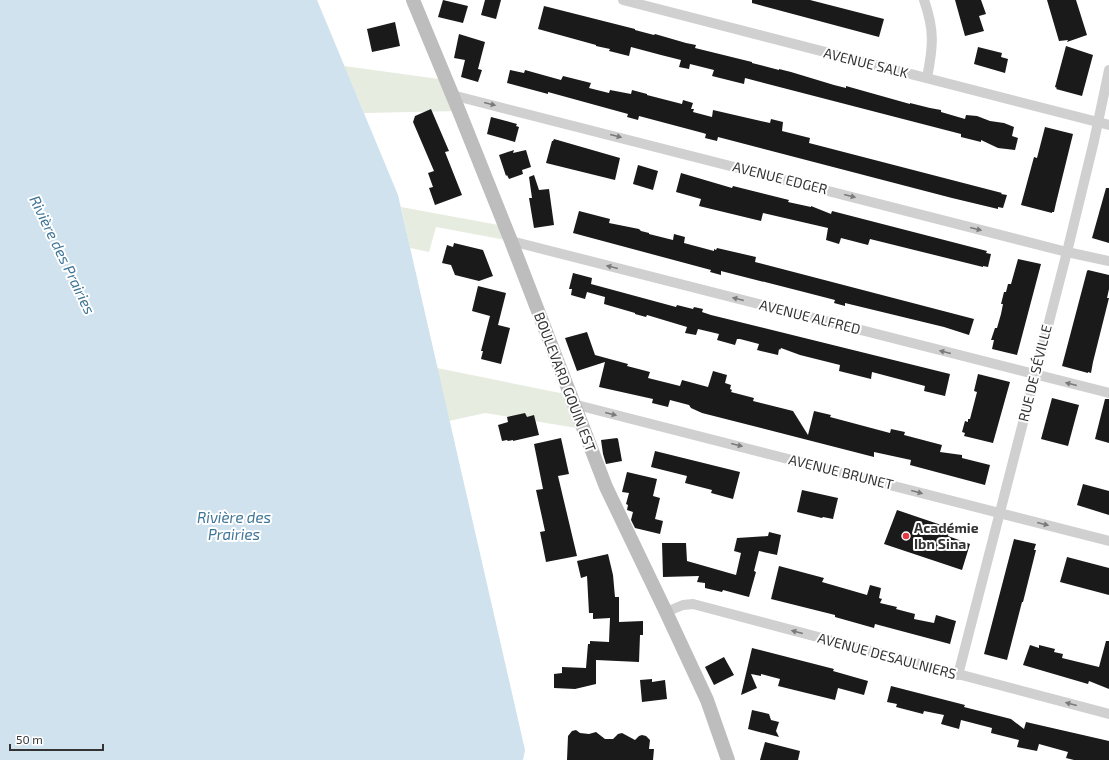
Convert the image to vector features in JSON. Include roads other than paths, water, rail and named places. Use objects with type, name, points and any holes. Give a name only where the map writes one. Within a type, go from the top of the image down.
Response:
[{"type":"street","name":"BOULEVARD GOUIN EST","points":[[412,0],[511,241],[606,487],[708,700],[728,760]]},
{"type":"street","name":"AVENUE SALK","points":[[623,0],[1109,125]]},
{"type":"street","points":[[924,0],[931,20],[933,34],[932,53],[927,78]]},
{"type":"street","name":"RUE DE SÉVILLE","points":[[958,675],[1067,252],[1109,70]]},
{"type":"street","name":"AVENUE EDGER","points":[[452,95],[1067,252],[1109,261]]},
{"type":"street","name":"AVENUE ALFRED","points":[[511,241],[1109,393]]},
{"type":"street","name":"AVENUE BRUNET","points":[[573,404],[1109,541]]},
{"type":"street","name":"AVENUE DESAULNIERS","points":[[666,612],[683,605],[693,604],[1109,714]]},
{"type":"water","name":"Rivière des Prairies","points":[[0,0],[317,0],[398,195],[525,750],[523,760],[0,760]]},
{"type":"place","name":"Académie Ibn Sina","points":[[906,536]]}]
